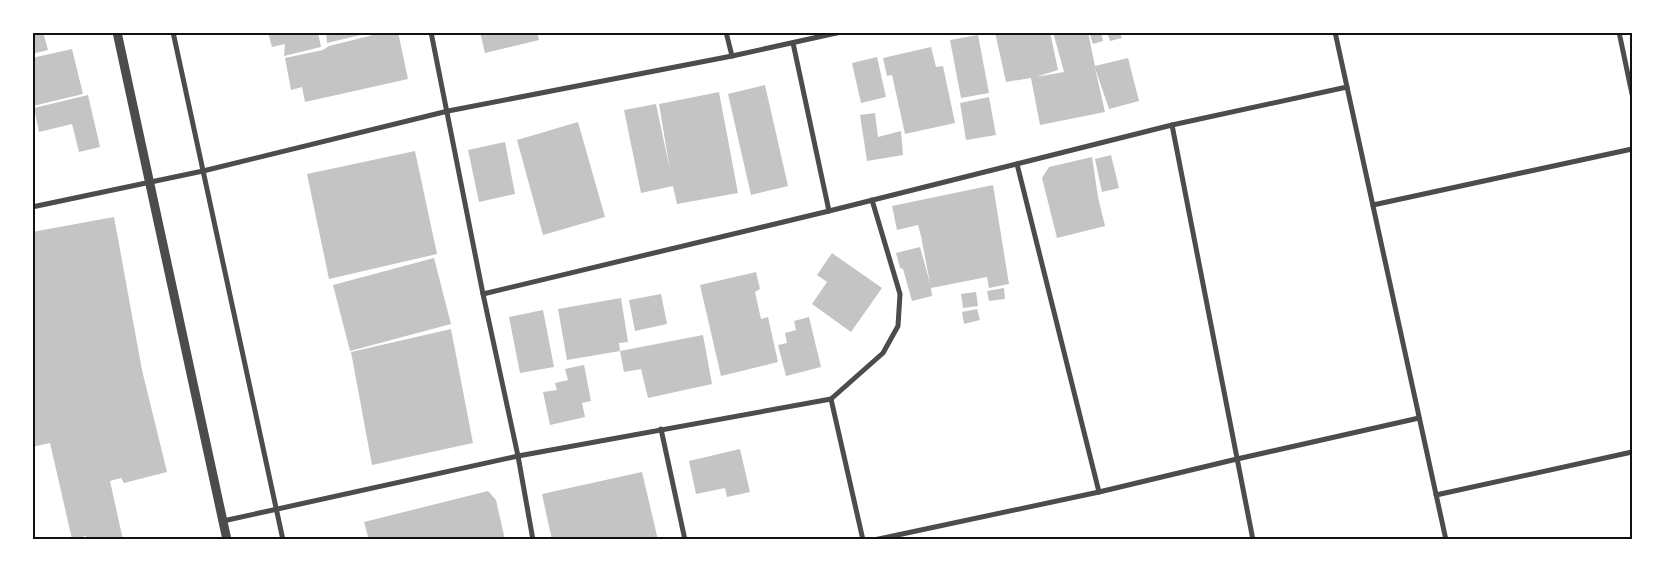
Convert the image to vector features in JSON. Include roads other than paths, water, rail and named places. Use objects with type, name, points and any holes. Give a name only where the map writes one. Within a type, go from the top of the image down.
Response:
[{"type":"street","points":[[117,32],[227,540]]},
{"type":"street","points":[[173,32],[283,540]]},
{"type":"street","points":[[431,32],[483,294],[518,456],[533,540]]},
{"type":"street","points":[[726,32],[732,56]]},
{"type":"street","points":[[32,207],[203,171],[448,111],[732,56],[841,32]]},
{"type":"street","points":[[1335,32],[1446,540]]},
{"type":"street","points":[[1619,32],[1632,94]]},
{"type":"street","points":[[793,43],[829,211]]},
{"type":"street","points":[[483,294],[829,211],[1172,125],[1347,87]]},
{"type":"street","points":[[1172,125],[1252,540]]},
{"type":"street","points":[[1373,205],[1632,149]]},
{"type":"street","points":[[1017,164],[1099,492]]},
{"type":"street","points":[[223,521],[518,456],[831,399],[883,353],[898,326],[900,294],[872,200]]},
{"type":"street","points":[[831,399],[864,540]]},
{"type":"street","points":[[874,540],[1099,492],[1419,418]]},
{"type":"street","points":[[661,429],[685,540]]},
{"type":"street","points":[[1436,495],[1632,452]]}]
